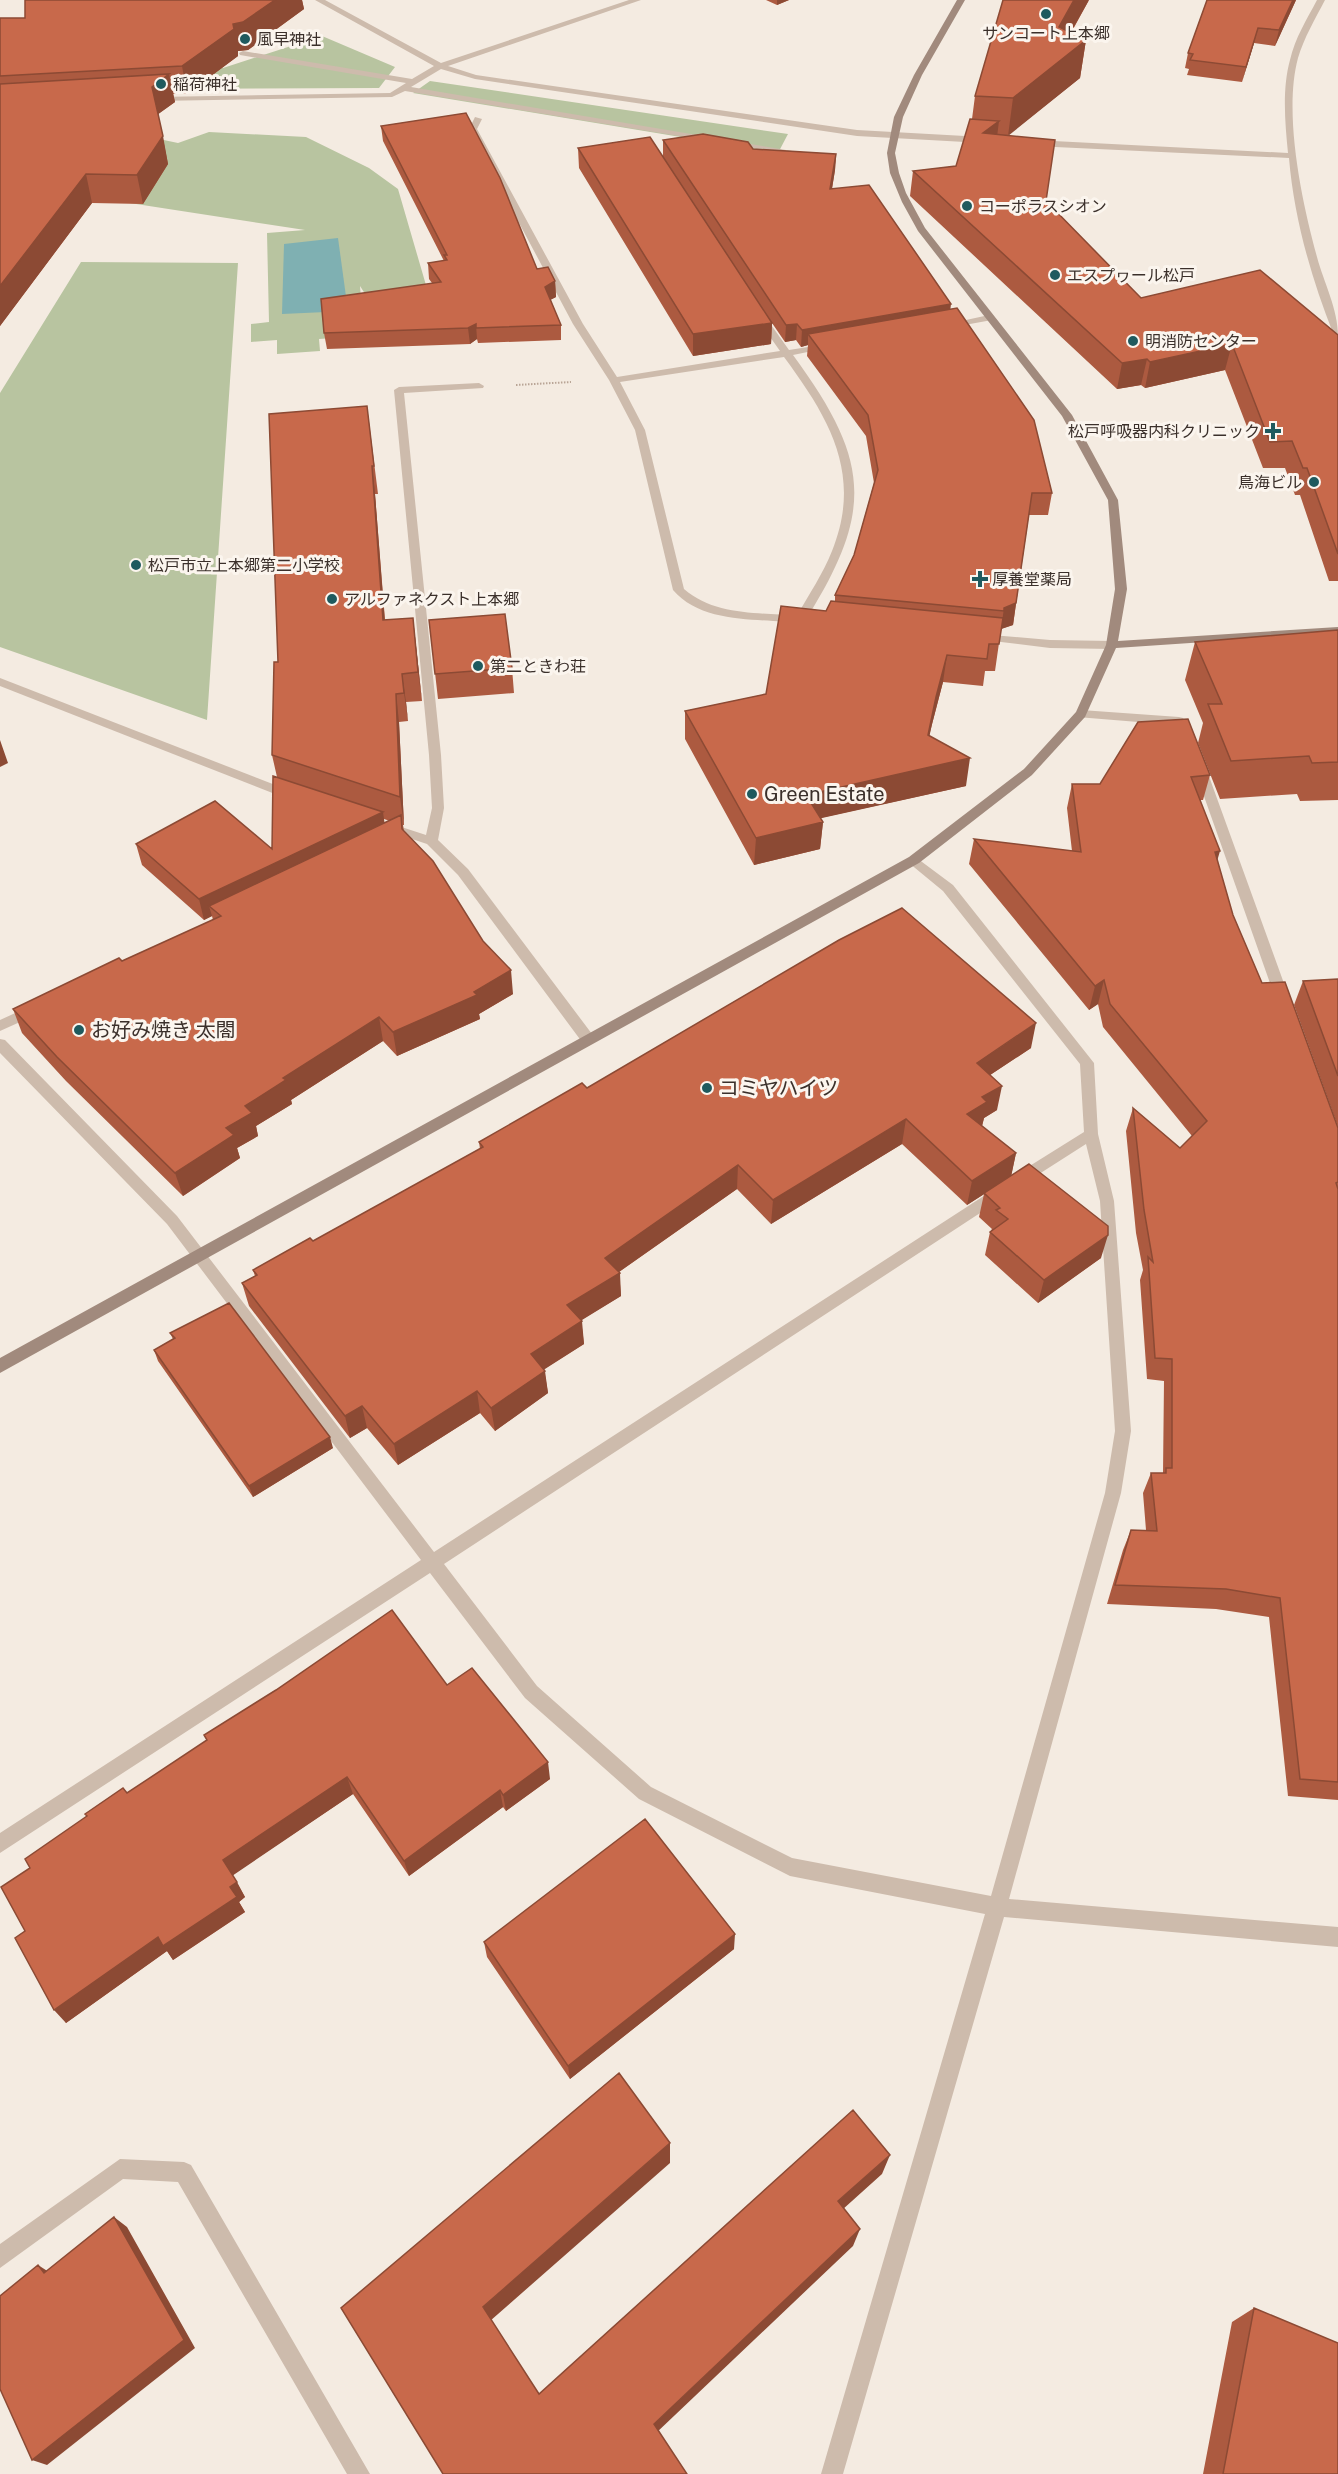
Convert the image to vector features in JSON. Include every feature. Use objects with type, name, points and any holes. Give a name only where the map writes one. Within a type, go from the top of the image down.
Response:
[{"type":"street","points":[[319,0],[440,66],[475,77],[857,133],[991,141]]},
{"type":"street","points":[[143,99],[392,94],[440,66],[637,0]]},
{"type":"street","points":[[0,1366],[587,1038],[914,860],[1028,772],[1081,714],[1112,645],[1121,589],[1113,500],[1067,415],[921,229],[903,197],[891,154],[893,136],[926,60],[961,0]]},
{"type":"street","points":[[1321,0],[1292,66],[1293,156],[1318,283],[1338,333]]},
{"type":"street","points":[[243,52],[413,82]]},
{"type":"street","points":[[404,87],[788,151]]},
{"type":"street","points":[[478,119],[473,129],[578,324],[614,380],[640,430],[679,590],[688,601],[706,610],[813,620]]},
{"type":"street","points":[[1025,142],[1293,156]]},
{"type":"street","points":[[753,305],[832,419],[844,444],[850,468],[850,502],[841,543],[801,619]]},
{"type":"street","points":[[942,326],[989,318]]},
{"type":"street","points":[[614,380],[841,344]]},
{"type":"street","points":[[431,841],[438,808],[436,776],[399,390],[479,386]]},
{"type":"street","points":[[967,636],[1050,644],[1112,645],[1338,630]]},
{"type":"street","points":[[0,682],[285,793]]},
{"type":"street","points":[[1081,714],[1179,721],[1191,746],[1288,1013]]},
{"type":"street","points":[[370,821],[431,841],[463,872],[587,1038]]},
{"type":"street","points":[[383,842],[404,832]]},
{"type":"street","points":[[832,2474],[997,1907],[1113,1493],[1123,1431],[1107,1201],[1091,1134],[1087,1063],[948,888],[914,860]]},
{"type":"street","points":[[0,1026],[43,1005]]},
{"type":"street","points":[[0,1044],[172,1220],[531,1692],[645,1793],[790,1867],[997,1907],[1338,1937]]},
{"type":"street","points":[[0,1844],[1091,1134]]},
{"type":"street","points":[[0,2257],[120,2169],[184,2172],[359,2474]]},
{"type":"green space","points":[[322,36],[395,67],[379,88],[141,89],[142,47],[223,68]]},
{"type":"green space","points":[[430,81],[788,134],[778,153],[413,93]]},
{"type":"green space","points":[[209,132],[306,137],[369,168],[398,189],[428,292],[371,303],[360,286],[364,336],[319,339],[320,351],[277,354],[277,340],[251,342],[251,324],[269,322],[267,233],[305,230],[0,183],[0,144],[135,134],[178,143]]},
{"type":"green space","points":[[81,262],[238,263],[207,720],[0,647],[0,393]]},
{"type":"water","points":[[338,238],[348,311],[282,314],[284,244]]},
{"type":"building","points":[[25,0],[275,0],[243,22],[233,24],[234,29],[182,66],[0,76],[0,18],[25,18]]},
{"type":"building","points":[[1003,0],[1074,0],[1059,27],[1086,40],[1013,98],[975,96]]},
{"type":"building","points":[[1207,0],[1293,0],[1279,30],[1258,28],[1246,67],[1190,60],[1193,54],[1188,53]]},
{"type":"building","points":[[169,74],[152,87],[163,136],[137,175],[86,174],[0,286],[0,84]]},
{"type":"building","points":[[466,113],[500,178],[537,269],[548,267],[555,281],[545,287],[561,325],[476,328],[476,324],[468,328],[324,333],[321,299],[441,282],[428,263],[447,260],[444,255],[447,255],[381,126]]},
{"type":"building","points":[[970,119],[999,121],[983,133],[1055,140],[1046,201],[1141,298],[1260,270],[1338,335],[1338,554],[1307,468],[1303,468],[1292,441],[1270,442],[1232,344],[1150,362],[1147,359],[1122,363],[913,171],[956,166]]},
{"type":"building","points":[[703,134],[748,142],[753,149],[836,154],[830,189],[869,185],[951,304],[802,330],[797,324],[786,325],[663,140]]},
{"type":"building","points":[[650,137],[772,323],[693,334],[578,148]]},
{"type":"building","points":[[957,308],[1034,420],[1052,493],[1032,493],[1016,603],[1004,608],[1004,611],[835,595],[854,555],[878,470],[868,415],[808,334]]},
{"type":"building","points":[[367,406],[374,466],[372,466],[383,620],[413,618],[418,672],[402,674],[404,693],[396,694],[400,797],[272,755],[274,662],[278,662],[269,414]]},
{"type":"building","points":[[831,601],[1003,618],[999,644],[989,644],[987,659],[947,655],[936,697],[928,735],[970,758],[806,795],[823,822],[756,838],[685,711],[766,694],[781,606],[826,611]]},
{"type":"building","points":[[505,614],[512,668],[435,674],[429,620]]},
{"type":"building","points":[[1338,630],[1338,762],[1312,763],[1309,756],[1231,761],[1208,704],[1222,704],[1195,642]]},
{"type":"building","points":[[1188,719],[1210,775],[1191,777],[1220,851],[1215,852],[1233,915],[1262,983],[1285,982],[1338,1128],[1338,1182],[1336,1183],[1338,1189],[1338,1782],[1300,1779],[1280,1598],[1226,1589],[1115,1585],[1131,1530],[1157,1531],[1151,1473],[1166,1473],[1166,1468],[1172,1468],[1172,1359],[1155,1358],[1148,1257],[1153,1262],[1144,1210],[1133,1108],[1180,1148],[1207,1121],[1110,1004],[1104,980],[1095,986],[974,839],[1081,852],[1072,784],[1100,784],[1138,722]]},
{"type":"building","points":[[273,776],[383,812],[199,899],[136,844],[215,801],[272,849]]},
{"type":"building","points":[[401,815],[402,829],[433,861],[483,941],[511,970],[474,992],[477,995],[393,1032],[379,1017],[283,1078],[286,1080],[245,1106],[252,1113],[226,1128],[234,1135],[175,1173],[57,1057],[13,1009],[119,958],[122,961],[221,916],[209,906]]},
{"type":"building","points":[[902,908],[1036,1023],[977,1063],[1002,1086],[982,1097],[987,1102],[967,1114],[1016,1153],[972,1181],[906,1119],[773,1200],[738,1165],[605,1258],[620,1273],[567,1305],[582,1321],[531,1354],[545,1371],[491,1408],[477,1391],[394,1444],[362,1406],[345,1416],[242,1283],[257,1275],[253,1270],[310,1238],[313,1241],[483,1147],[479,1142],[582,1083],[587,1088],[839,940]]},
{"type":"building","points":[[1338,979],[1338,1076],[1303,981]]},
{"type":"building","points":[[1029,1164],[1108,1226],[1108,1235],[1044,1280],[990,1232],[1008,1219],[996,1210],[1000,1208],[984,1193]]},
{"type":"building","points":[[229,1303],[330,1437],[249,1486],[154,1350],[175,1338],[170,1333]]},
{"type":"building","points":[[392,1610],[447,1685],[472,1668],[548,1762],[503,1795],[500,1790],[404,1861],[347,1777],[223,1860],[237,1882],[230,1887],[237,1897],[163,1946],[158,1937],[54,2010],[15,1938],[25,1931],[1,1887],[30,1868],[25,1859],[87,1816],[85,1814],[123,1788],[127,1793],[207,1740],[204,1735],[276,1690]]},
{"type":"building","points":[[645,1819],[735,1934],[568,2066],[484,1942]]},
{"type":"building","points":[[619,2073],[670,2143],[483,2307],[539,2394],[853,2110],[890,2155],[838,2201],[860,2229],[654,2424],[687,2474],[443,2474],[341,2308]]},
{"type":"building","points":[[114,2217],[184,2340],[32,2460],[0,2389],[0,2296],[38,2265],[44,2273]]},
{"type":"building","points":[[1254,2308],[1338,2343],[1338,2474],[1223,2474]]},
{"type":"place","name":"サンコート上本郷","points":[[1046,14]]},
{"type":"place","name":"風早神社","points":[[245,39]]},
{"type":"place","name":"稲荷神社","points":[[161,84]]},
{"type":"place","name":"コーポラスシオン","points":[[967,206]]},
{"type":"place","name":"エスプヮール松戸","points":[[1055,275]]},
{"type":"place","name":"明消防センター","points":[[1133,341]]},
{"type":"place","name":"松戸呼吸器内科クリニック","points":[[1273,431]]},
{"type":"place","name":"鳥海ビル","points":[[1314,482]]},
{"type":"place","name":"松戸市立上本郷第二小学校","points":[[136,565]]},
{"type":"place","name":"厚養堂薬局","points":[[980,579]]},
{"type":"place","name":"アルファネクスト上本郷","points":[[332,599]]},
{"type":"place","name":"第二ときわ荘","points":[[478,666]]},
{"type":"place","name":"Green Estate","points":[[752,794]]},
{"type":"place","name":"お好み焼き 太閤","points":[[79,1030]]},
{"type":"place","name":"コミヤハイツ","points":[[707,1088]]}]
